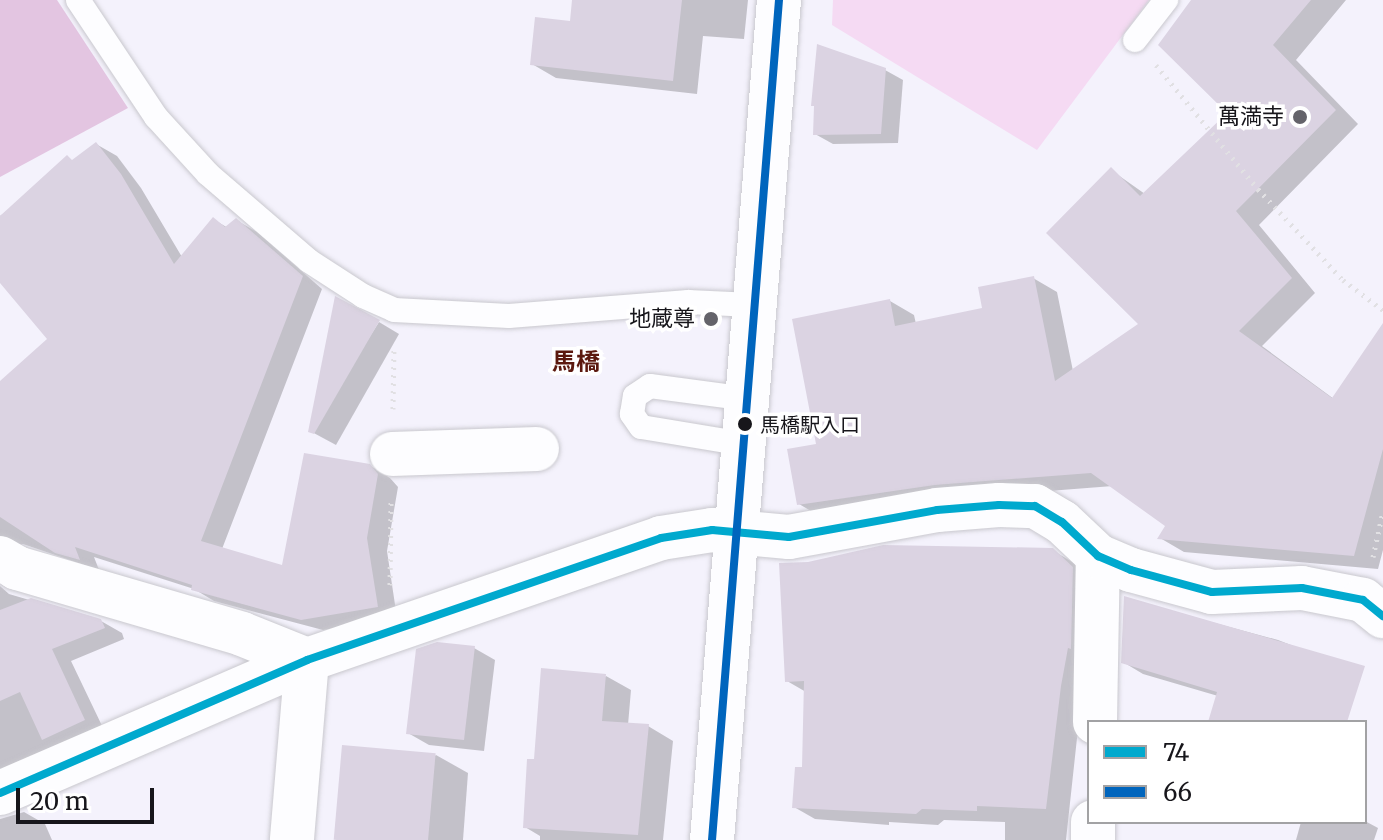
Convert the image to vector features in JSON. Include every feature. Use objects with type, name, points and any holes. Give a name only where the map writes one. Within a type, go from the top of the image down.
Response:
[{"type":"street","points":[[712,840],[779,0]]},
{"type":"street","points":[[392,454],[537,449]]},
{"type":"street","points":[[0,793],[307,660],[661,538],[712,530],[789,537],[937,510],[999,505],[1035,506],[1062,522],[1098,556],[1131,570],[1212,592],[1302,588],[1363,600],[1383,616]]},
{"type":"street","points":[[1095,720],[1098,556]]},
{"type":"street","points":[[0,558],[17,568],[242,634],[307,660]]},
{"type":"street","points":[[292,840],[307,660]]},
{"type":"lane","points":[[78,0],[156,117],[208,174],[309,261],[394,310],[509,316],[688,302],[753,305]]},
{"type":"lane","points":[[1135,40],[1166,0]]},
{"type":"lane","points":[[744,444],[641,427],[632,414],[635,396],[650,386],[747,399]]},
{"type":"path","points":[[1135,40],[1258,189],[1343,280],[1383,310]]},
{"type":"shaded area","points":[[0,0],[57,0],[128,108],[0,177]]},
{"type":"shaded area","points":[[833,0],[1149,0],[1037,150],[832,25]]},
{"type":"building","points":[[572,0],[682,0],[673,81],[530,65],[535,17],[570,21]]},
{"type":"building","points":[[1191,0],[1311,0],[1273,45],[1336,110],[1236,211],[1292,278],[1239,331],[1332,398],[1383,323],[1383,449],[1354,556],[1157,539],[1165,526],[1091,473],[935,485],[797,505],[787,449],[816,444],[792,319],[890,299],[895,326],[982,308],[978,287],[1034,276],[1055,381],[1138,324],[1046,233],[1111,167],[1140,196],[1227,113],[1158,45]]},
{"type":"building","points":[[817,44],[886,68],[881,134],[813,135],[814,106],[811,106]]},
{"type":"building","points":[[96,142],[121,174],[174,264],[213,217],[225,227],[236,218],[303,276],[201,541],[282,565],[304,453],[370,464],[378,474],[367,538],[378,607],[301,620],[191,590],[192,585],[75,547],[80,560],[55,553],[0,517],[0,381],[47,339],[0,283],[0,216],[67,155],[72,160]]},
{"type":"building","points":[[335,296],[380,320],[314,434],[308,432]]},
{"type":"building","points":[[883,545],[1053,548],[1073,567],[1071,649],[1068,648],[1061,686],[1046,809],[977,806],[977,811],[922,809],[916,814],[792,808],[795,767],[802,767],[804,681],[785,682],[779,563],[808,562]]},
{"type":"building","points":[[1124,596],[1365,666],[1348,720],[1209,720],[1217,692],[1121,663]]},
{"type":"building","points":[[31,598],[101,619],[105,628],[52,649],[85,720],[42,740],[20,692],[0,701],[0,610]]},
{"type":"building","points":[[437,642],[475,646],[464,740],[406,734],[416,649]]},
{"type":"building","points":[[541,668],[606,674],[602,721],[649,724],[638,835],[523,828],[527,759],[534,759]]},
{"type":"building","points":[[342,745],[436,753],[428,840],[334,840]]},
{"type":"transit line","name":"66","points":[[712,840],[779,0]]},
{"type":"transit line","name":"74","points":[[0,793],[307,660],[661,538],[712,530],[789,537],[937,510],[999,505],[1035,506],[1062,522],[1098,556],[1131,570],[1212,592],[1302,588],[1363,600],[1383,616]]},
{"type":"place","name":"萬満寺","points":[[1300,117]]},
{"type":"place","name":"地蔵尊","points":[[711,319]]},
{"type":"place","name":"馬橋駅入口","points":[[745,424]]},
{"type":"district","name":"馬橋","points":[[576,362]]}]
